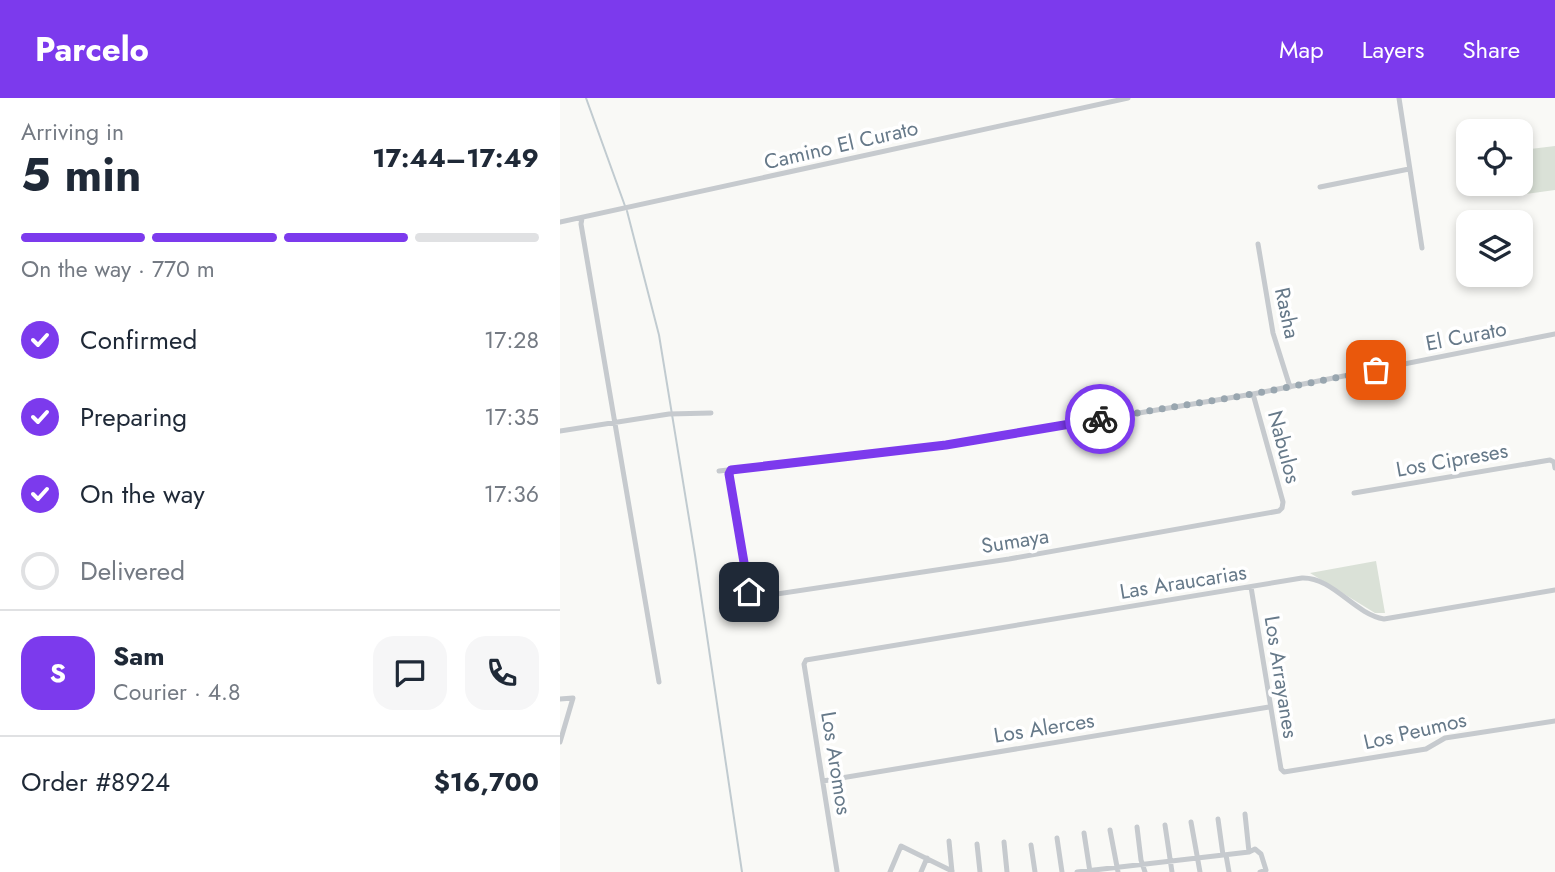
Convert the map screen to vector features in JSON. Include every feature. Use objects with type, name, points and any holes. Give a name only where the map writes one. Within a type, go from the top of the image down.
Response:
[{"type":"street","name":"Camino El Curato","points":[[560,222],[1128,98]]},
{"type":"street","points":[[1399,98],[1422,247]]},
{"type":"street","points":[[1320,187],[1409,169]]},
{"type":"street","points":[[582,218],[659,682]]},
{"type":"street","name":"Rasha","points":[[1258,244],[1272,328],[1290,387]]},
{"type":"street","name":"El Curato","points":[[719,471],[946,445],[1253,394],[1555,334]]},
{"type":"street","name":"Nabulos","points":[[1253,394],[1282,508]]},
{"type":"street","points":[[560,431],[672,414],[711,413]]},
{"type":"street","name":"Los Cipreses","points":[[1354,493],[1550,460],[1555,465]]},
{"type":"street","name":"Sumaya","points":[[731,470],[729,474],[751,595],[757,597],[1009,559],[1277,512],[1282,508]]},
{"type":"street","name":"Las Araucarias","points":[[805,661],[1310,578],[1371,616],[1384,619],[1555,590]]},
{"type":"street","name":"Los Arrayanes","points":[[1251,587],[1269,707],[1283,772]]},
{"type":"street","name":"Los Aromos","points":[[805,661],[837,871]]},
{"type":"street","points":[[560,699],[573,698],[560,742]]},
{"type":"street","name":"Los Alerces","points":[[823,781],[1269,707]]},
{"type":"street","name":"Los Peumos","points":[[1283,772],[1426,749],[1445,738],[1555,721]]},
{"type":"street","points":[[1245,814],[1249,852]]},
{"type":"street","points":[[1218,819],[1229,872]]},
{"type":"street","points":[[1191,822],[1200,872]]},
{"type":"street","points":[[1165,825],[1172,872]]},
{"type":"street","points":[[1137,827],[1145,872]]},
{"type":"street","points":[[1110,830],[1117,870]]},
{"type":"street","points":[[1084,833],[1089,871]]},
{"type":"street","points":[[1057,838],[1062,872]]},
{"type":"street","points":[[949,841],[952,872]]},
{"type":"street","points":[[1004,842],[1007,872]]},
{"type":"street","points":[[977,844],[980,872]]},
{"type":"street","points":[[1031,845],[1034,872]]},
{"type":"street","points":[[890,872],[901,846],[952,872]]},
{"type":"street","points":[[1077,872],[1117,870],[1255,849],[1259,852],[1263,871]]},
{"type":"street","points":[[921,872],[927,859]]},
{"type":"shaded area","points":[[1555,146],[1555,190],[1533,193],[1533,149]]},
{"type":"shaded area","points":[[1376,561],[1385,613],[1375,613],[1310,573]]},
{"type":"waterway","points":[[586,98],[625,206]]},
{"type":"waterway","points":[[627,211],[659,335],[742,872]]},
{"type":"way so far","points":[[1100,419],[1253,394],[1376,370]]},
{"type":"route","points":[[749,592],[729,474],[731,470],[946,445],[1100,419]]}]
